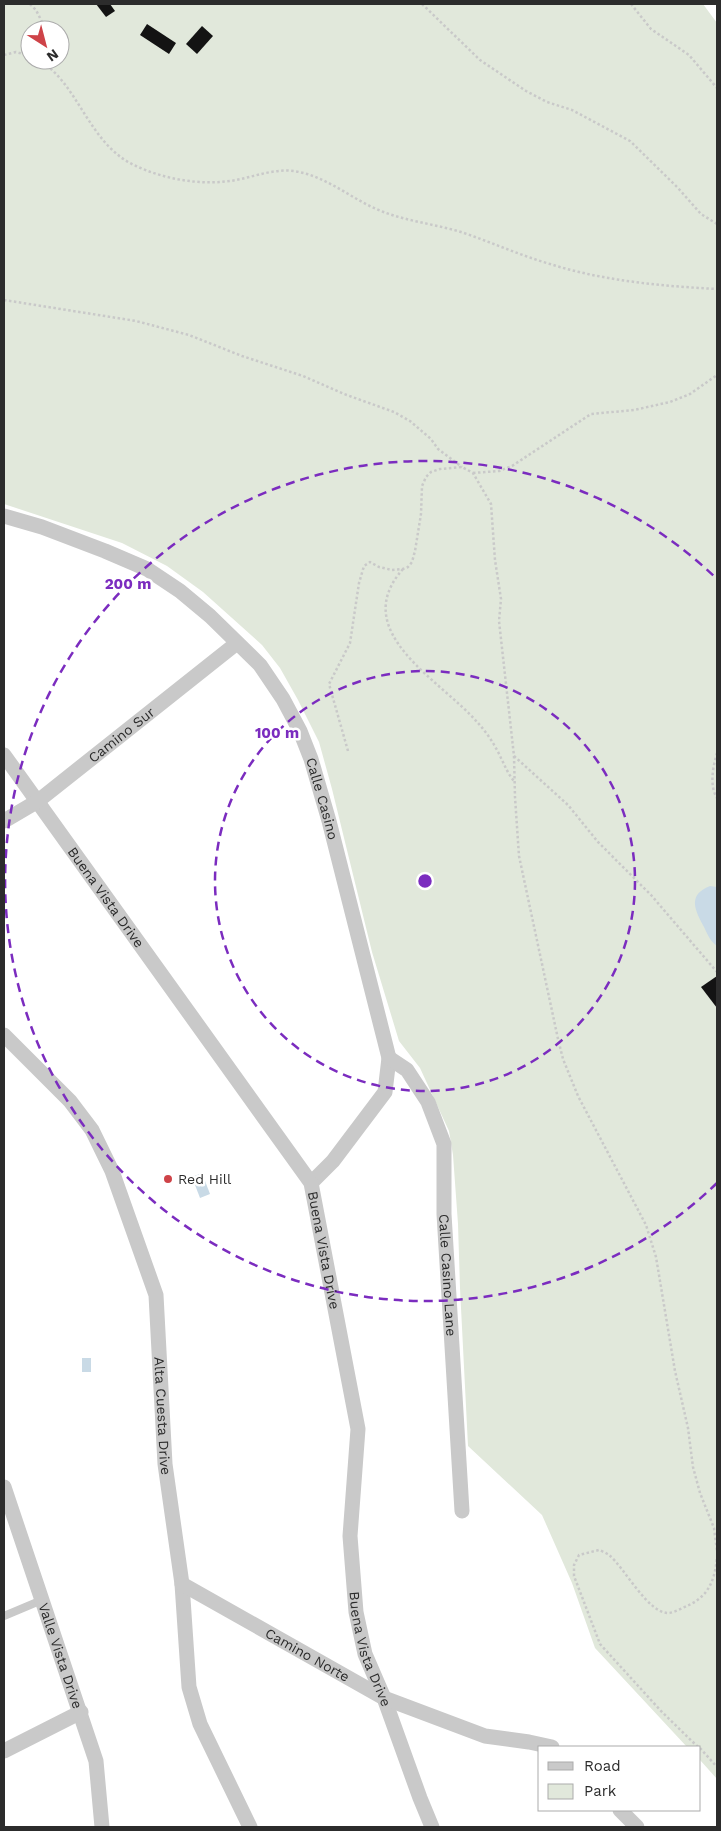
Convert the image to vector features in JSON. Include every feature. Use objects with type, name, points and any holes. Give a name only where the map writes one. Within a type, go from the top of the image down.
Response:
[{"type":"street","name":"Calle Casino","points":[[4,516],[42,527],[105,551],[147,569],[180,591],[260,665],[283,699],[300,731],[311,760],[329,821],[390,1058],[385,1092],[333,1161],[312,1182]]},
{"type":"street","name":"Camino Sur","points":[[4,821],[38,801],[236,643]]},
{"type":"street","name":"Buena Vista Drive","points":[[4,755],[312,1182],[358,1429],[350,1536],[356,1612],[365,1654],[384,1698],[432,1827]]},
{"type":"street","name":"Alta Cuesta Drive","points":[[4,1035],[70,1101],[92,1130],[112,1171],[156,1295],[165,1464],[182,1584],[189,1687],[200,1724],[250,1827]]},
{"type":"street","name":"Calle Casino Lane","points":[[390,1058],[407,1070],[428,1102],[444,1144],[444,1214],[462,1511]]},
{"type":"street","name":"Valle Vista Drive","points":[[4,1487],[96,1761],[102,1827]]},
{"type":"street","name":"Camino Norte","points":[[182,1584],[384,1698],[486,1736],[547,1746]]},
{"type":"street","points":[[4,1751],[81,1712]]},
{"type":"street","points":[[621,1811],[637,1827]]},
{"type":"lane","points":[[4,1616],[42,1600]]},
{"type":"path","points":[[30,4],[36,10],[41,20]]},
{"type":"path","points":[[422,4],[480,60],[526,91],[547,102],[572,110],[630,141],[678,188],[701,214],[717,224]]},
{"type":"path","points":[[631,4],[650,29],[689,56],[717,88]]},
{"type":"path","points":[[4,55],[16,52],[20,53]]},
{"type":"path","points":[[52,70],[66,86],[89,122],[117,154],[130,163],[144,169],[184,180],[211,183],[237,180],[265,173],[295,171],[321,179],[349,196],[380,210],[463,233],[549,264],[636,283],[717,289]]},
{"type":"path","points":[[4,300],[136,321],[189,335],[242,356],[303,376],[344,394],[394,412],[410,421],[462,468],[473,473],[499,472],[512,466],[591,414],[634,410],[670,402],[690,394],[717,375]]},
{"type":"path","points":[[348,751],[329,684],[350,643],[364,566],[370,562],[378,567],[392,570],[408,567],[412,562],[421,514],[422,486],[426,478],[432,472],[440,469],[462,468]]},
{"type":"path","points":[[473,473],[491,504],[495,560],[501,598],[499,621],[514,756],[520,864],[560,1049],[578,1096],[630,1195],[648,1233],[656,1257],[675,1371],[688,1428],[693,1467],[700,1493],[714,1528],[717,1551]]},
{"type":"path","points":[[403,569],[392,582],[384,604],[386,619],[392,634],[417,666],[452,696],[477,722],[490,738],[515,782]]},
{"type":"path","points":[[717,753],[713,777],[714,791],[717,798]]},
{"type":"path","points":[[514,756],[568,804],[598,842],[651,895],[717,972]]},
{"type":"path","points":[[697,1746],[661,1712],[600,1644],[574,1576],[574,1565],[579,1556],[588,1552],[599,1550],[608,1554],[651,1605],[660,1611],[669,1613],[696,1601],[710,1589],[716,1574],[717,1557]]},
{"type":"path","points":[[701,1750],[717,1767]]},
{"type":"green space","points":[[4,4],[703,4],[717,23],[717,1779],[701,1761],[701,1746],[686,1746],[595,1648],[572,1583],[542,1515],[468,1446],[458,1224],[453,1155],[449,1131],[420,1068],[399,1041],[372,952],[319,742],[280,668],[262,645],[203,592],[167,566],[122,543],[4,504]]},
{"type":"water","points":[[710,886],[717,887],[717,946],[708,935],[695,904],[698,894]]},
{"type":"water","points":[[202,1173],[210,1194],[200,1198],[192,1177]]},
{"type":"water","points":[[82,1358],[91,1358],[91,1372],[82,1372]]},
{"type":"building","points":[[96,4],[110,4],[115,11],[106,17]]},
{"type":"building","points":[[147,24],[176,43],[169,54],[140,35]]},
{"type":"building","points":[[202,26],[213,36],[197,54],[186,44]]},
{"type":"building","points":[[717,976],[717,1008],[701,987]]},
{"type":"place","name":"Red Hill","points":[[168,1179]]}]
